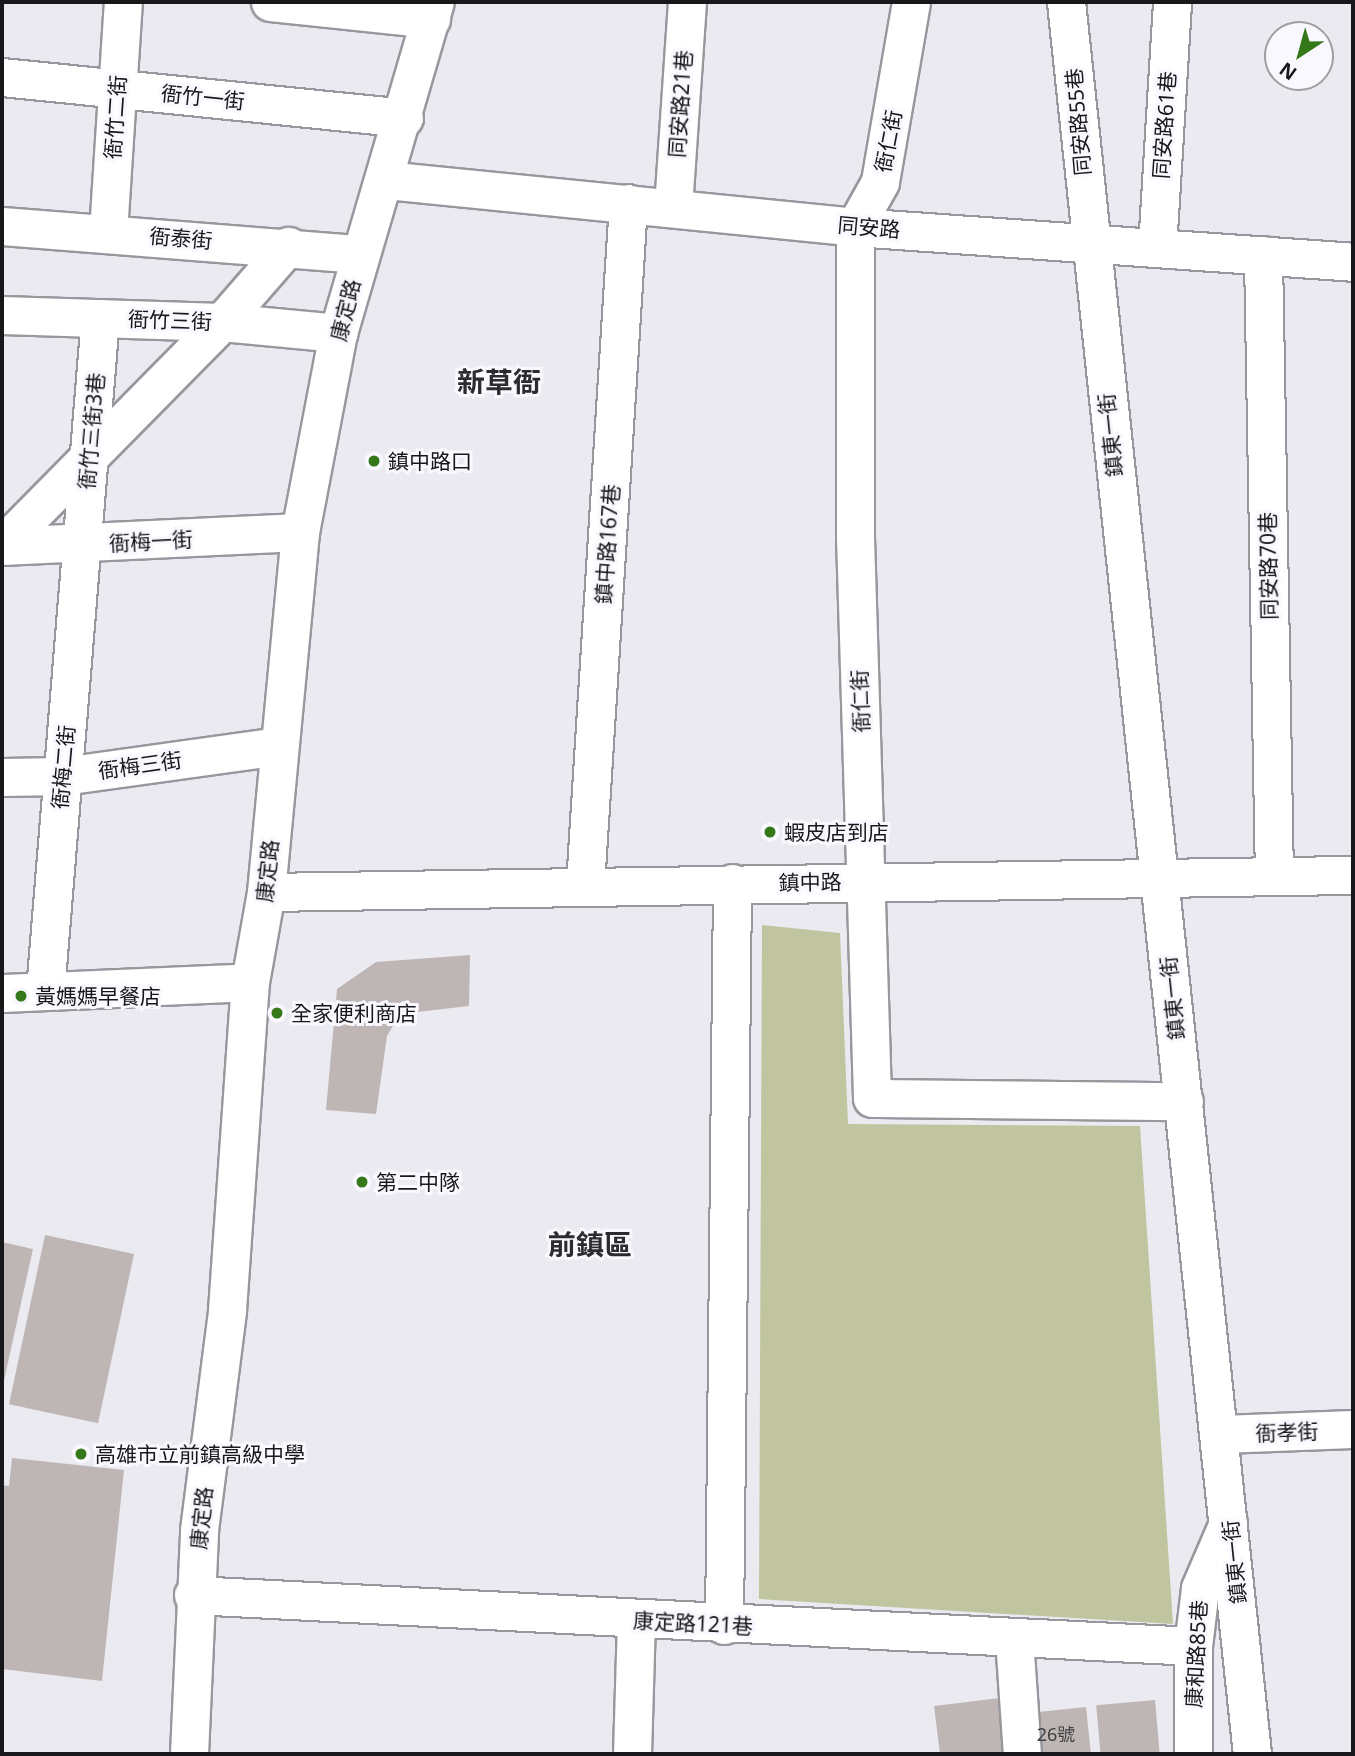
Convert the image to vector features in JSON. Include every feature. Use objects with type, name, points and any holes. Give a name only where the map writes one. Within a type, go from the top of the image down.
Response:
[{"type":"street","name":"衙竹二街","points":[[108,232],[123,2]]},
{"type":"street","points":[[270,2],[433,10]]},
{"type":"street","name":"同安路21巷","points":[[673,207],[687,2]]},
{"type":"street","name":"衙仁街","points":[[911,2],[880,182],[855,227],[855,537],[872,1098],[1184,1101]]},
{"type":"street","name":"同安路55巷","points":[[1066,2],[1089,243]]},
{"type":"street","name":"同安路61巷","points":[[1157,248],[1172,2]]},
{"type":"street","name":"康定路","points":[[189,1754],[193,1595],[227,1310],[250,982],[267,892],[278,746],[300,532],[338,332],[404,118],[433,10]]},
{"type":"street","name":"衙竹一街","points":[[2,77],[404,118]]},
{"type":"street","name":"同安路","points":[[385,180],[855,227],[1353,262]]},
{"type":"street","name":"鎮中路167巷","points":[[585,885],[628,203]]},
{"type":"street","name":"衙泰街","points":[[2,226],[288,246],[360,254]]},
{"type":"street","name":"鎮東一街","points":[[1089,243],[1221,1434],[1252,1754]]},
{"type":"street","points":[[2,545],[222,322],[288,246]]},
{"type":"street","name":"同安路70巷","points":[[1263,255],[1274,876]]},
{"type":"street","name":"衙竹三街","points":[[2,315],[222,322],[338,332]]},
{"type":"street","name":"衙竹三街3巷","points":[[82,544],[100,318]]},
{"type":"street","name":"衙梅一街","points":[[2,545],[82,544],[300,532]]},
{"type":"street","name":"衙梅二街","points":[[45,990],[82,544]]},
{"type":"street","name":"衙梅三街","points":[[2,777],[63,776],[278,746]]},
{"type":"street","name":"鎮中路","points":[[267,892],[1353,875]]},
{"type":"street","points":[[724,1625],[732,883]]},
{"type":"street","points":[[2,993],[250,982]]},
{"type":"street","name":"衙孝街","points":[[1221,1434],[1353,1429]]},
{"type":"street","name":"康和路85巷","points":[[1193,1754],[1193,1646],[1200,1588],[1230,1519]]},
{"type":"street","name":"康定路121巷","points":[[193,1595],[724,1625],[1193,1646]]},
{"type":"street","points":[[632,1754],[636,1620]]},
{"type":"street","points":[[1014,1638],[1022,1754]]},
{"type":"green space","points":[[762,925],[840,933],[848,1124],[1140,1126],[1173,1624],[759,1599]]},
{"type":"building","points":[[470,955],[469,1006],[400,1014],[387,1036],[376,1114],[326,1110],[337,989],[376,962]]},
{"type":"building","points":[[45,1235],[134,1254],[98,1423],[9,1404]]},
{"type":"building","points":[[2,1242],[33,1249],[3,1385],[2,1385]]},
{"type":"building","points":[[12,1458],[124,1470],[102,1681],[2,1669],[2,1485],[9,1486]]},
{"type":"building","points":[[1000,1698],[1007,1754],[940,1754],[934,1706]]},
{"type":"building","points":[[1155,1700],[1160,1754],[1100,1754],[1096,1705]]},
{"type":"building","points":[[1086,1707],[1091,1754],[1032,1754],[1027,1713]]},
{"type":"place","name":"鎮中路口","points":[[374,461]]},
{"type":"place","name":"蝦皮店到店","points":[[770,832]]},
{"type":"place","name":"黃媽媽早餐店","points":[[21,996]]},
{"type":"place","name":"全家便利商店","points":[[277,1013]]},
{"type":"place","name":"第二中隊","points":[[362,1182]]},
{"type":"place","name":"高雄市立前鎮高級中學","points":[[81,1454]]},
{"type":"district","name":"新草衙","points":[[499,381]]},
{"type":"district","name":"前鎮區","points":[[590,1244]]}]
